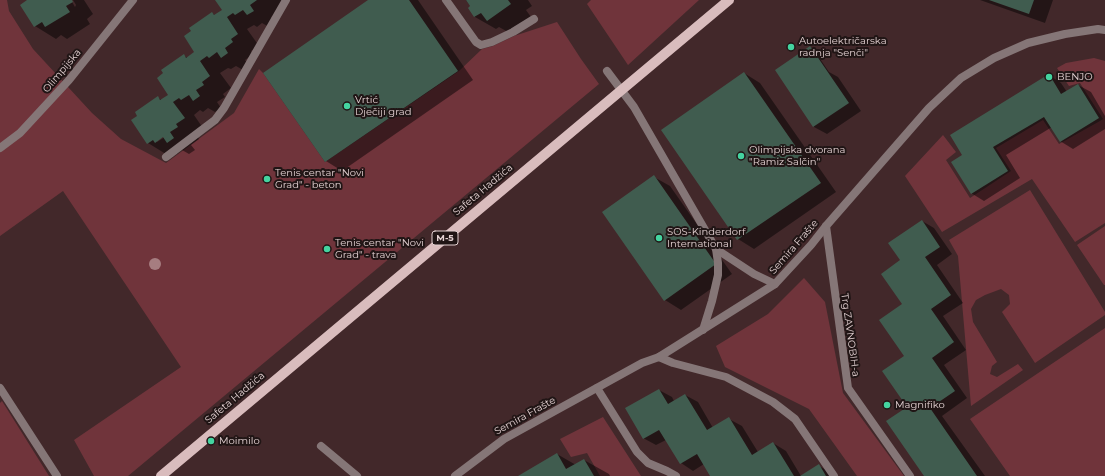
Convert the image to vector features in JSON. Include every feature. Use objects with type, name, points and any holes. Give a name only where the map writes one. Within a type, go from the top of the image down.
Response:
[{"type":"main road","name":"Safeta Hadžića","points":[[161,476],[729,0]]},
{"type":"street","name":"Olimpijska","points":[[2,147],[20,133],[69,80],[133,0]]},
{"type":"street","points":[[166,157],[215,120],[224,108],[286,0]]},
{"type":"street","points":[[446,0],[476,42],[481,44],[492,42],[513,32],[534,19]]},
{"type":"street","name":"Semira Frašte","points":[[455,476],[504,439],[642,363],[659,357],[775,284],[811,245],[929,108],[961,78],[994,58],[1028,43],[1064,34],[1098,29],[1105,30]]},
{"type":"street","points":[[608,71],[638,114],[716,249],[718,275],[703,330]]},
{"type":"street","name":"Trg ZAVNOBIH-a","points":[[826,226],[848,388],[910,476]]},
{"type":"street","points":[[716,249],[754,274],[775,284]]},
{"type":"street","points":[[659,357],[673,363],[726,378],[774,402],[795,419],[834,476]]},
{"type":"street","points":[[597,388],[637,452],[648,463],[676,476]]},
{"type":"street","points":[[0,389],[58,476]]},
{"type":"street","points":[[321,446],[357,476]]},
{"type":"shaded area","points":[[0,0],[7,0],[9,11],[33,49],[92,113],[121,139],[166,163],[234,113],[259,69],[325,162],[459,71],[482,49],[493,46],[514,36],[557,22],[599,84],[128,476],[94,476],[74,440],[181,367],[63,191],[0,236]]},
{"type":"shaded area","points":[[591,0],[699,0],[628,65],[587,4]]},
{"type":"shaded area","points":[[1094,58],[1105,61],[1105,223],[1075,242],[1032,179],[942,232],[905,176],[943,135],[956,152],[946,160],[970,198],[1011,171],[996,148],[1043,120],[1059,144],[1100,121],[1103,119],[1080,83],[1069,86],[1057,68],[1066,63]]},
{"type":"shaded area","points":[[1030,190],[1105,312],[1105,315],[1035,363],[1002,312],[1010,304],[1009,295],[1001,289],[976,300],[971,309],[973,322],[997,362],[992,366],[990,374],[997,377],[1018,364],[1023,370],[971,406],[958,256],[949,240]]},
{"type":"shaded area","points":[[1105,226],[1105,285],[1104,285],[1077,245]]},
{"type":"shaded area","points":[[804,278],[825,302],[843,393],[904,476],[857,476],[809,409],[725,367],[716,346],[768,314]]},
{"type":"shaded area","points":[[1105,328],[1105,476],[1010,476],[970,419]]},
{"type":"shaded area","points":[[2,401],[49,476],[0,476],[0,403]]},
{"type":"shaded area","points":[[603,417],[641,476],[600,476],[587,453],[571,457],[560,439]]},
{"type":"building","points":[[27,0],[72,0],[73,2],[66,6],[70,12],[45,27],[42,22],[34,27],[20,5]]},
{"type":"building","points":[[215,0],[257,0],[250,5],[254,11],[247,15],[243,10],[235,15],[233,13],[227,17],[238,34],[231,39],[233,42],[225,48],[228,53],[221,58],[217,52],[209,58],[207,56],[200,61],[210,76],[202,82],[204,85],[196,90],[200,96],[193,101],[189,95],[181,100],[179,98],[173,102],[185,118],[176,124],[178,127],[170,132],[174,138],[167,143],[163,137],[155,143],[153,140],[147,144],[131,120],[137,116],[135,112],[158,96],[160,100],[168,95],[157,78],[163,73],[161,70],[184,54],[186,58],[194,52],[184,36],[191,31],[189,28],[212,12],[214,15],[222,10]]},
{"type":"building","points":[[368,0],[409,0],[458,71],[325,162],[263,73]]},
{"type":"building","points":[[466,0],[508,0],[511,4],[487,21],[481,13],[474,17],[468,8],[470,6]]},
{"type":"building","points":[[989,0],[1034,0],[1029,14]]},
{"type":"building","points":[[810,46],[849,103],[813,127],[775,70]]},
{"type":"building","name":"Olimpijska dvorana \"Ramiz Salčin\"","points":[[744,72],[821,183],[737,240],[661,130]]},
{"type":"building","points":[[1049,74],[1061,94],[1078,84],[1099,118],[1060,142],[1044,117],[993,147],[1008,171],[971,194],[951,162],[962,155],[950,135]]},
{"type":"building","name":"SOS-Kinderdorf International","points":[[654,175],[716,264],[664,301],[602,212]]},
{"type":"building","points":[[922,220],[940,247],[925,257],[951,295],[931,309],[954,342],[932,358],[955,391],[930,408],[977,476],[924,476],[886,421],[907,407],[882,371],[904,356],[879,320],[902,304],[881,274],[900,260],[888,243]]},
{"type":"building","points":[[659,389],[668,404],[685,394],[707,430],[729,417],[752,455],[773,442],[794,476],[710,476],[697,454],[680,464],[659,430],[643,439],[625,408]]},
{"type":"building","points":[[557,453],[566,469],[584,459],[594,476],[518,476]]},
{"type":"building","points":[[819,464],[826,476],[800,476]]},
{"type":"place","name":"Autoelektričarska radnja \"Senči\"","points":[[791,47]]},
{"type":"place","name":"BENJO","points":[[1049,77]]},
{"type":"place","name":"Vrtić Dječiji grad","points":[[347,106]]},
{"type":"place","name":"Olimpijska dvorana \"Ramiz Salčin\"","points":[[741,156]]},
{"type":"place","name":"Tenis centar \"Novi Grad\" - beton","points":[[267,179]]},
{"type":"place","name":"SOS-Kinderdorf International","points":[[659,238]]},
{"type":"place","name":"Tenis centar \"Novi Grad\" - trava","points":[[327,249]]},
{"type":"place","name":"Magnifiko","points":[[887,405]]},
{"type":"place","name":"Moimilo","points":[[211,441]]}]
